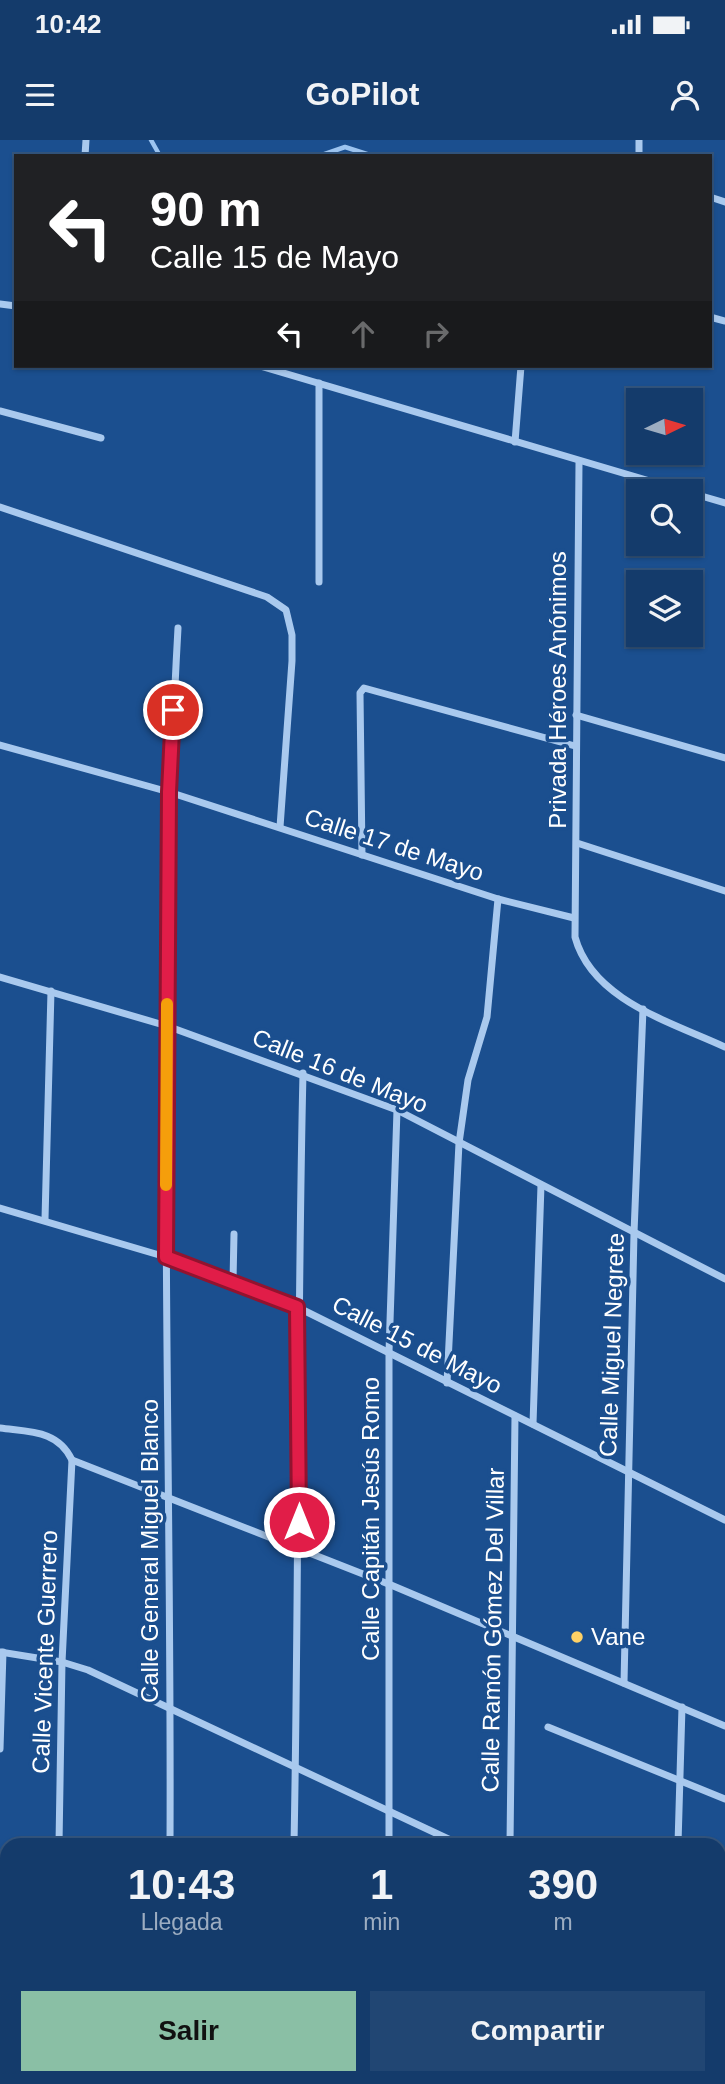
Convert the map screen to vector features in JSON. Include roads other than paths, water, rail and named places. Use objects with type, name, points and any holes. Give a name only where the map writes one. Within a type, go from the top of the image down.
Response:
[{"type":"street","points":[[267,368],[640,479]]},
{"type":"street","points":[[515,442],[521,368]]},
{"type":"street","points":[[319,383],[319,582]]},
{"type":"street","points":[[0,411],[101,438]]},
{"type":"street","name":"Privada Héroes Anónimos","points":[[574,919],[577,843],[575,746],[579,463]]},
{"type":"street","points":[[703,496],[725,503]]},
{"type":"street","points":[[0,507],[267,597],[286,610],[292,635],[292,661],[279,827]]},
{"type":"street","name":"Calle General Miguel Blanco","points":[[170,1838],[167,1026],[169,792],[178,628]]},
{"type":"street","points":[[362,855],[360,693],[367,688],[575,746]]},
{"type":"street","points":[[576,715],[725,758]]},
{"type":"street","name":"Calle 17 de Mayo","points":[[0,745],[169,792],[498,899],[574,919]]},
{"type":"street","points":[[577,843],[725,891]]},
{"type":"street","points":[[447,1383],[459,1143],[468,1080],[484,1034],[498,899]]},
{"type":"street","points":[[574,919],[579,953],[605,987],[643,1009],[725,1047]]},
{"type":"street","name":"Calle 16 de Mayo","points":[[0,977],[167,1026],[303,1073],[397,1110],[725,1279]]},
{"type":"street","points":[[45,1220],[51,991]]},
{"type":"street","name":"Calle Miguel Negrete","points":[[624,1683],[634,1233],[643,1009]]},
{"type":"street","points":[[294,1838],[299,1549],[297,1307],[303,1073]]},
{"type":"street","name":"Calle Capitán Jesús Romo","points":[[389,1838],[389,1352],[397,1110]]},
{"type":"street","points":[[533,1424],[541,1185]]},
{"type":"street","name":"Calle 15 de Mayo","points":[[0,1208],[166,1257],[233,1280],[297,1307],[725,1520]]},
{"type":"street","points":[[233,1280],[234,1234]]},
{"type":"street","name":"Calle Ramón Gómez Del Villar","points":[[510,1838],[515,1416]]},
{"type":"street","points":[[0,1428],[53,1436],[62,1442],[72,1460],[391,1585],[725,1726]]},
{"type":"street","name":"Calle Vicente Guerrero","points":[[59,1838],[62,1662],[72,1460]]},
{"type":"street","points":[[0,1749],[1,1652],[62,1662],[99,1675],[446,1838]]},
{"type":"street","points":[[678,1838],[682,1707]]},
{"type":"street","points":[[548,1727],[725,1799]]},
{"type":"waterway","points":[[151,140],[159,154]]},
{"type":"waterway","points":[[325,154],[345,147],[367,154]]},
{"type":"place","name":"Vane","points":[[577,1637]]}]
